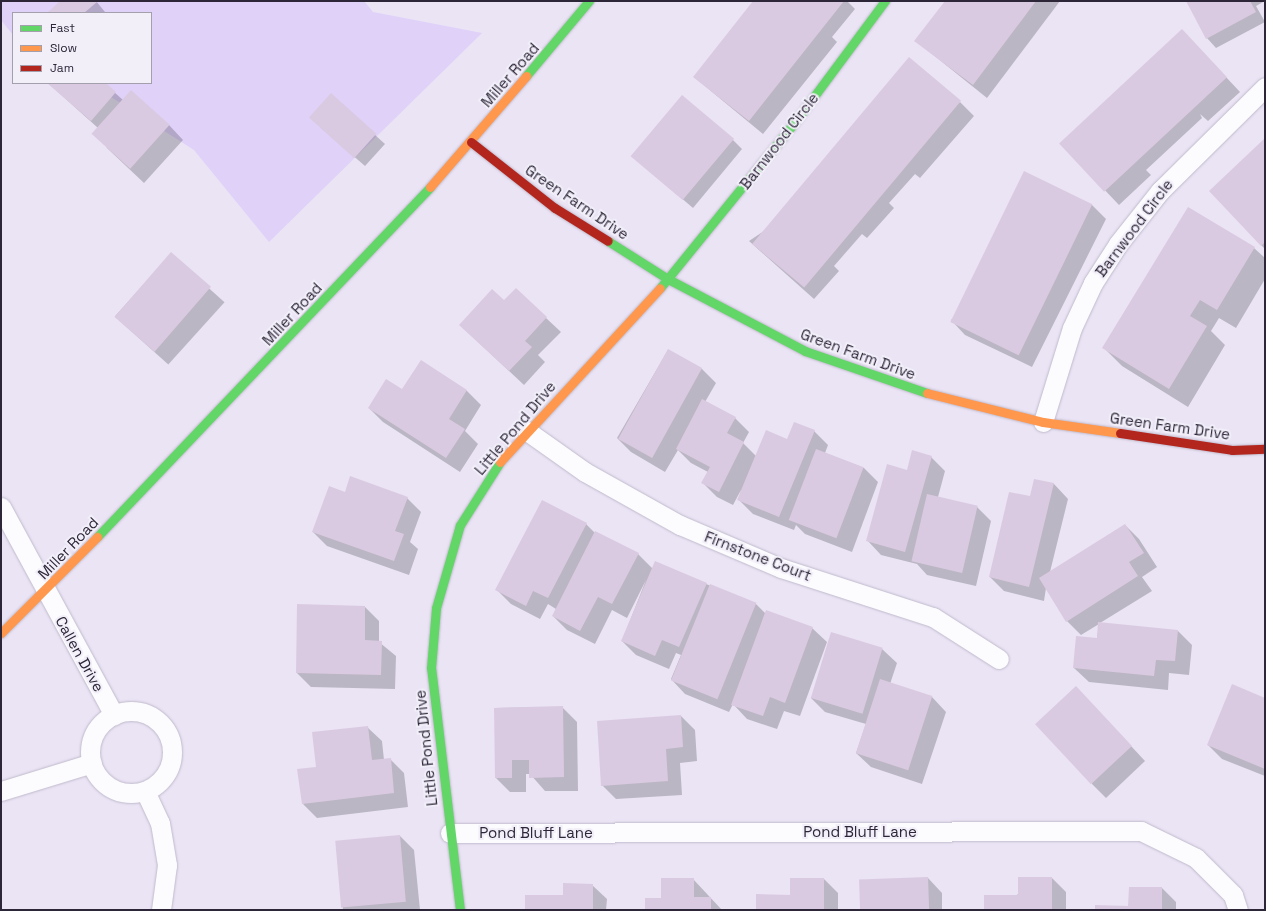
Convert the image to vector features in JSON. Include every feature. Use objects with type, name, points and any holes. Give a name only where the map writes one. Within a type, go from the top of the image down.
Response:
[{"type":"street","name":"Miller Road","points":[[1,632],[45,592],[357,266],[470,142],[588,1]]},
{"type":"street","name":"Barnwood Circle","points":[[668,278],[795,122],[886,1]]},
{"type":"street","name":"Barnwood Circle","points":[[1043,422],[1072,328],[1093,283],[1118,244],[1160,190],[1265,87]]},
{"type":"street","name":"Green Farm Drive","points":[[470,142],[555,208],[668,278],[805,351],[911,389],[1043,422],[1232,450],[1265,449]]},
{"type":"street","name":"Little Pond Drive","points":[[460,910],[431,668],[436,608],[460,525],[492,471],[668,278]]},
{"type":"street","name":"Firnstone Court","points":[[527,431],[585,472],[680,525],[781,568],[933,617],[999,659]]},
{"type":"street","name":"Callen Drive","points":[[1,506],[45,592],[114,715]]},
{"type":"street","points":[[141,713],[153,718],[169,738],[170,763],[157,784],[145,791],[117,791],[105,784],[92,762],[90,746],[95,732],[114,715],[141,713]]},
{"type":"street","points":[[1,791],[92,762]]},
{"type":"street","points":[[145,791],[160,823],[167,866],[160,910]]},
{"type":"street","name":"Pond Bluff Lane","points":[[450,833],[1141,831],[1196,858],[1234,895],[1238,910]]},
{"type":"shaded area","points":[[1,1],[364,1],[373,12],[482,33],[269,242],[194,150],[91,84],[152,84],[152,12],[12,12],[12,34],[1,20]]},
{"type":"building","points":[[60,1],[97,2],[85,12],[48,12]]},
{"type":"building","points":[[753,1],[844,1],[749,121],[693,77]]},
{"type":"building","points":[[945,1],[1036,1],[973,85],[914,41]]},
{"type":"building","points":[[1186,1],[1250,1],[1256,12],[1206,39]]},
{"type":"building","points":[[1182,29],[1227,77],[1104,192],[1059,144]]},
{"type":"building","points":[[909,57],[961,101],[804,288],[752,244]]},
{"type":"building","points":[[48,84],[107,84],[116,92],[91,121]]},
{"type":"building","points":[[131,90],[170,125],[130,169],[92,134]]},
{"type":"building","points":[[331,93],[376,134],[354,158],[309,118]]},
{"type":"building","points":[[682,95],[734,139],[683,200],[631,156]]},
{"type":"building","points":[[1265,138],[1265,242],[1261,246],[1209,191]]},
{"type":"building","points":[[1024,171],[1092,204],[1019,355],[950,322]]},
{"type":"building","points":[[1188,207],[1255,247],[1217,310],[1200,300],[1190,316],[1207,326],[1169,389],[1102,348]]},
{"type":"building","points":[[171,252],[211,287],[155,352],[115,317]]},
{"type":"building","points":[[516,288],[547,317],[525,341],[532,347],[509,371],[459,325],[492,289],[504,300]]},
{"type":"building","points":[[668,349],[702,368],[652,458],[618,439]]},
{"type":"building","points":[[421,360],[467,390],[449,419],[465,429],[446,458],[368,408],[386,379],[402,389]]},
{"type":"building","points":[[702,399],[736,417],[727,433],[744,442],[719,492],[701,483],[710,467],[676,449]]},
{"type":"building","points":[[794,422],[815,430],[779,517],[737,500],[766,430],[787,439]]},
{"type":"building","points":[[816,449],[864,467],[836,538],[789,520]]},
{"type":"building","points":[[912,450],[932,456],[905,552],[866,541],[887,464],[907,470]]},
{"type":"building","points":[[350,476],[408,497],[395,531],[404,534],[394,561],[312,532],[329,486],[345,492]]},
{"type":"building","points":[[1034,479],[1054,483],[1029,587],[989,577],[1009,492],[1030,496]]},
{"type":"building","points":[[927,494],[978,506],[962,573],[911,561]]},
{"type":"building","points":[[542,500],[587,523],[548,598],[533,591],[526,606],[495,590]]},
{"type":"building","points":[[1125,524],[1144,553],[1129,562],[1138,576],[1066,622],[1039,578]]},
{"type":"building","points":[[595,531],[639,553],[612,604],[598,597],[580,631],[552,616]]},
{"type":"building","points":[[655,561],[707,583],[679,647],[662,640],[655,656],[621,641]]},
{"type":"building","points":[[710,584],[756,603],[717,699],[671,680]]},
{"type":"building","points":[[297,604],[365,606],[365,640],[382,641],[381,675],[296,673]]},
{"type":"building","points":[[766,610],[813,627],[785,703],[770,697],[763,716],[731,705]]},
{"type":"building","points":[[1098,622],[1178,630],[1175,661],[1156,660],[1154,676],[1073,668],[1076,636],[1097,638]]},
{"type":"building","points":[[831,632],[883,648],[862,714],[811,698]]},
{"type":"building","points":[[880,679],[932,696],[908,770],[856,753]]},
{"type":"building","points":[[1232,684],[1265,698],[1265,769],[1207,745]]},
{"type":"building","points":[[1076,686],[1132,746],[1091,784],[1035,724]]},
{"type":"building","points":[[563,706],[564,777],[529,778],[529,760],[512,760],[512,778],[495,778],[494,708]]},
{"type":"building","points":[[681,715],[683,747],[666,749],[668,781],[601,786],[597,721]]},
{"type":"building","points":[[368,726],[372,760],[391,758],[394,793],[302,804],[297,769],[316,767],[312,732]]},
{"type":"building","points":[[400,835],[406,902],[341,907],[335,841]]},
{"type":"building","points":[[928,877],[929,910],[860,910],[859,879]]},
{"type":"building","points":[[1018,877],[1052,877],[1052,910],[984,910],[984,895],[1018,895]]},
{"type":"building","points":[[661,878],[694,878],[694,897],[711,897],[711,910],[645,910],[645,898],[661,898]]},
{"type":"building","points":[[790,878],[824,878],[824,910],[756,910],[756,894],[790,895]]},
{"type":"building","points":[[563,883],[593,884],[593,910],[525,910],[525,895],[563,895]]},
{"type":"building","points":[[1129,887],[1162,887],[1162,910],[1095,910],[1095,905],[1128,906]]},
{"type":"traffic: fast","points":[[526,76],[589,1]]},
{"type":"traffic: fast","points":[[660,288],[795,122],[885,1]]},
{"type":"traffic: fast","points":[[97,537],[430,187]]},
{"type":"traffic: fast","points":[[608,241],[668,279],[805,351],[927,393]]},
{"type":"traffic: fast","points":[[460,910],[431,668],[436,608],[460,525],[500,462]]},
{"type":"traffic: slow","points":[[430,187],[526,76]]},
{"type":"traffic: slow","points":[[500,462],[660,288]]},
{"type":"traffic: slow","points":[[927,393],[1043,422],[1120,433]]},
{"type":"traffic: slow","points":[[1,633],[97,537]]},
{"type":"traffic: jam","points":[[471,142],[555,208],[608,241]]},
{"type":"traffic: jam","points":[[1120,433],[1232,450],[1265,449]]}]
